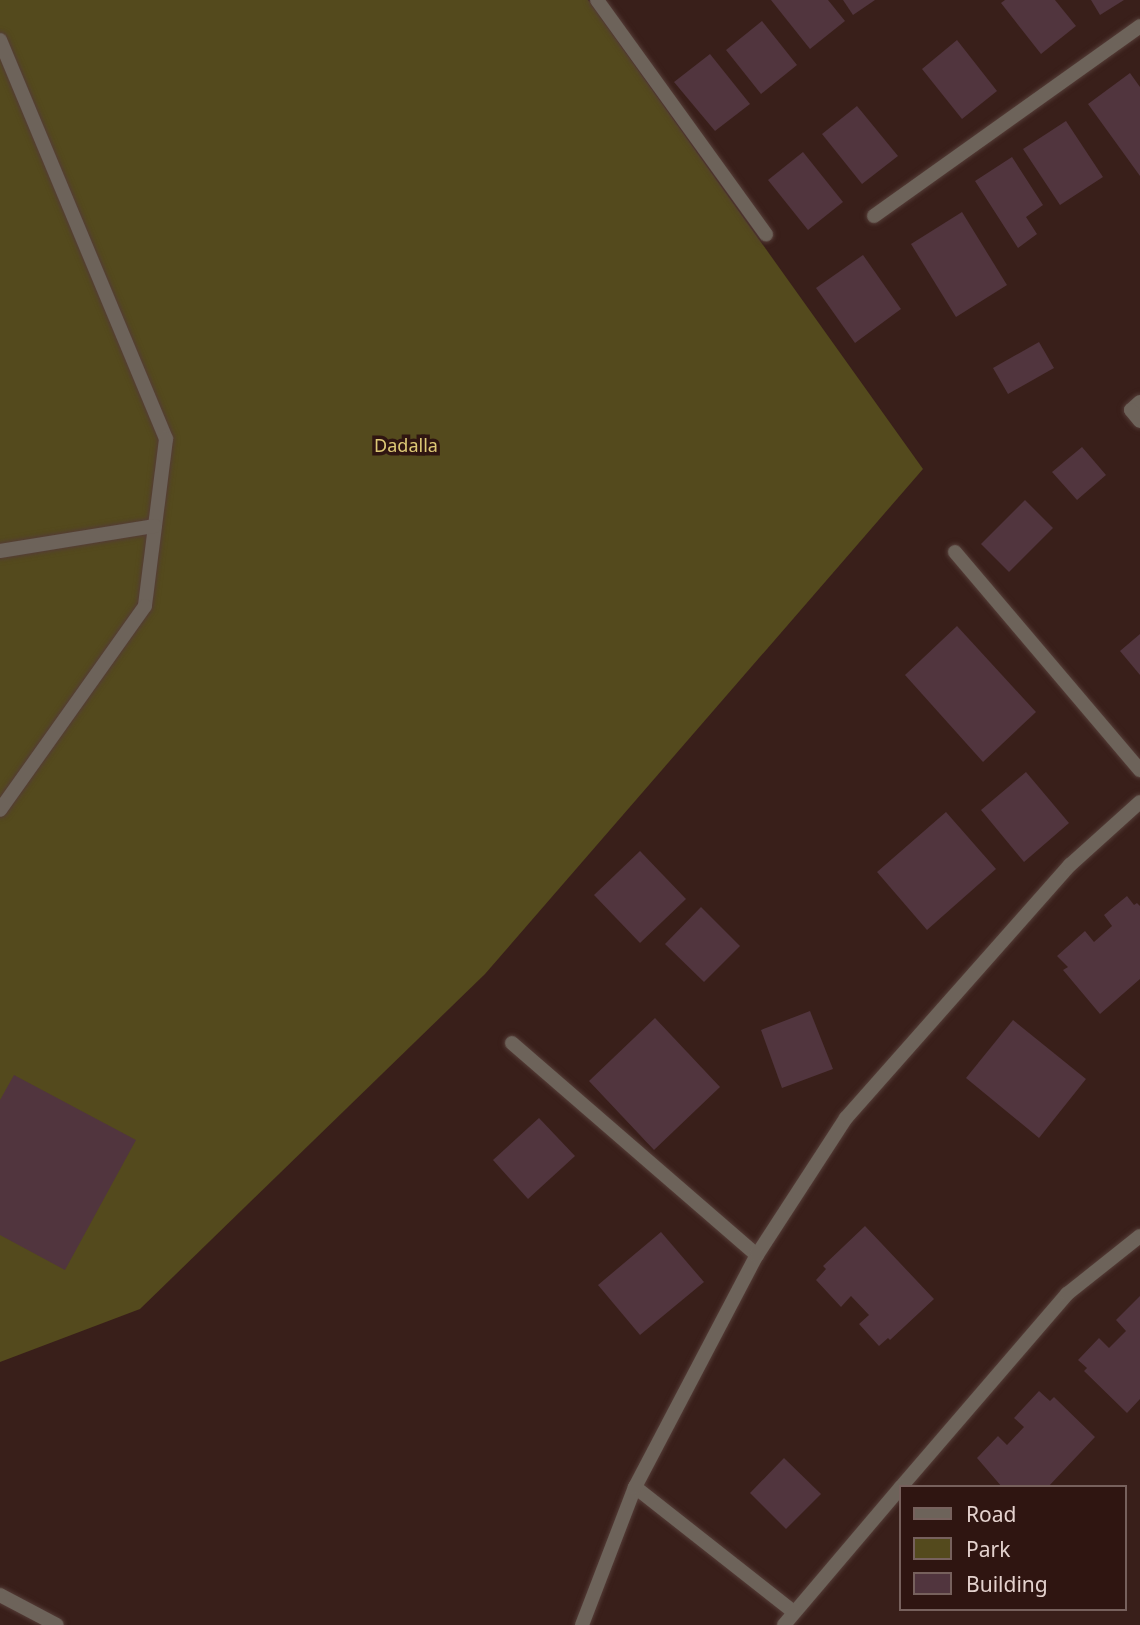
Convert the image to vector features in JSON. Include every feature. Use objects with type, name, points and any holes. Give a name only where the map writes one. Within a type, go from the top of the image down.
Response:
[{"type":"street","points":[[597,0],[765,234]]},
{"type":"street","points":[[874,216],[1140,26]]},
{"type":"street","points":[[0,40],[166,439],[145,606],[0,810]]},
{"type":"street","points":[[1140,402],[1131,410],[1140,421]]},
{"type":"street","points":[[0,551],[155,526]]},
{"type":"street","points":[[955,552],[1140,770]]},
{"type":"street","points":[[582,1625],[635,1487],[757,1255],[846,1118],[1070,866],[1140,802]]},
{"type":"street","points":[[513,1043],[757,1255]]},
{"type":"street","points":[[903,1485],[1067,1294],[1140,1236]]},
{"type":"street","points":[[635,1487],[794,1612]]},
{"type":"street","points":[[784,1625],[898,1491]]},
{"type":"street","points":[[0,1595],[57,1625]]},
{"type":"green space","name":"Dadalla","points":[[0,0],[588,0],[923,469],[485,974],[140,1309],[0,1362]]},
{"type":"building","points":[[771,0],[828,0],[845,21],[810,49]]},
{"type":"building","points":[[843,0],[875,0],[853,15]]},
{"type":"building","points":[[1005,0],[1055,0],[1076,26],[1041,54],[1001,3]]},
{"type":"building","points":[[1091,0],[1124,0],[1100,15]]},
{"type":"building","points":[[762,21],[797,65],[761,94],[726,50]]},
{"type":"building","points":[[957,40],[997,91],[962,119],[922,69]]},
{"type":"building","points":[[710,54],[750,104],[715,131],[674,82]]},
{"type":"building","points":[[1130,73],[1140,87],[1140,176],[1088,104]]},
{"type":"building","points":[[857,106],[898,156],[862,184],[822,134]]},
{"type":"building","points":[[1066,121],[1103,177],[1060,205],[1023,149]]},
{"type":"building","points":[[803,152],[843,202],[808,230],[768,180]]},
{"type":"building","points":[[1012,157],[1043,205],[1026,217],[1037,234],[1018,248],[975,181]]},
{"type":"building","points":[[962,212],[1007,285],[956,317],[911,244]]},
{"type":"building","points":[[863,255],[901,309],[855,343],[816,288]]},
{"type":"building","points":[[1039,342],[1054,368],[1008,394],[993,368]]},
{"type":"building","points":[[1082,447],[1106,475],[1077,500],[1052,472]]},
{"type":"building","points":[[1025,500],[1053,528],[1009,572],[981,544]]},
{"type":"building","points":[[957,626],[1036,712],[983,762],[905,675]]},
{"type":"building","points":[[1140,634],[1140,675],[1120,651]]},
{"type":"building","points":[[1026,772],[1069,823],[1024,862],[981,810]]},
{"type":"building","points":[[946,812],[996,869],[927,930],[877,872]]},
{"type":"building","points":[[640,851],[686,899],[640,943],[594,895]]},
{"type":"building","points":[[1127,896],[1134,905],[1137,903],[1140,906],[1140,979],[1100,1014],[1063,970],[1068,967],[1057,956],[1085,931],[1094,942],[1112,926],[1104,915]]},
{"type":"building","points":[[701,907],[740,946],[704,982],[665,944]]},
{"type":"building","points":[[810,1011],[833,1069],[782,1088],[761,1030]]},
{"type":"building","points":[[655,1018],[720,1087],[654,1150],[589,1081]]},
{"type":"building","points":[[1013,1020],[1086,1079],[1039,1138],[966,1078]]},
{"type":"building","points":[[14,1075],[136,1140],[65,1270],[0,1235],[0,1100]]},
{"type":"building","points":[[539,1118],[575,1156],[528,1199],[493,1160]]},
{"type":"building","points":[[865,1226],[934,1299],[890,1340],[888,1338],[879,1346],[859,1324],[869,1315],[851,1296],[841,1307],[816,1280],[826,1269],[823,1266]]},
{"type":"building","points":[[661,1232],[704,1282],[640,1335],[598,1285]]},
{"type":"building","points":[[1140,1296],[1140,1399],[1127,1413],[1084,1371],[1087,1368],[1078,1360],[1099,1338],[1109,1348],[1126,1331],[1116,1320]]},
{"type":"building","points":[[1039,1391],[1050,1401],[1054,1397],[1095,1437],[1050,1485],[1000,1485],[977,1458],[998,1436],[1007,1445],[1024,1427],[1014,1418]]},
{"type":"building","points":[[784,1458],[821,1494],[786,1529],[750,1493]]}]
